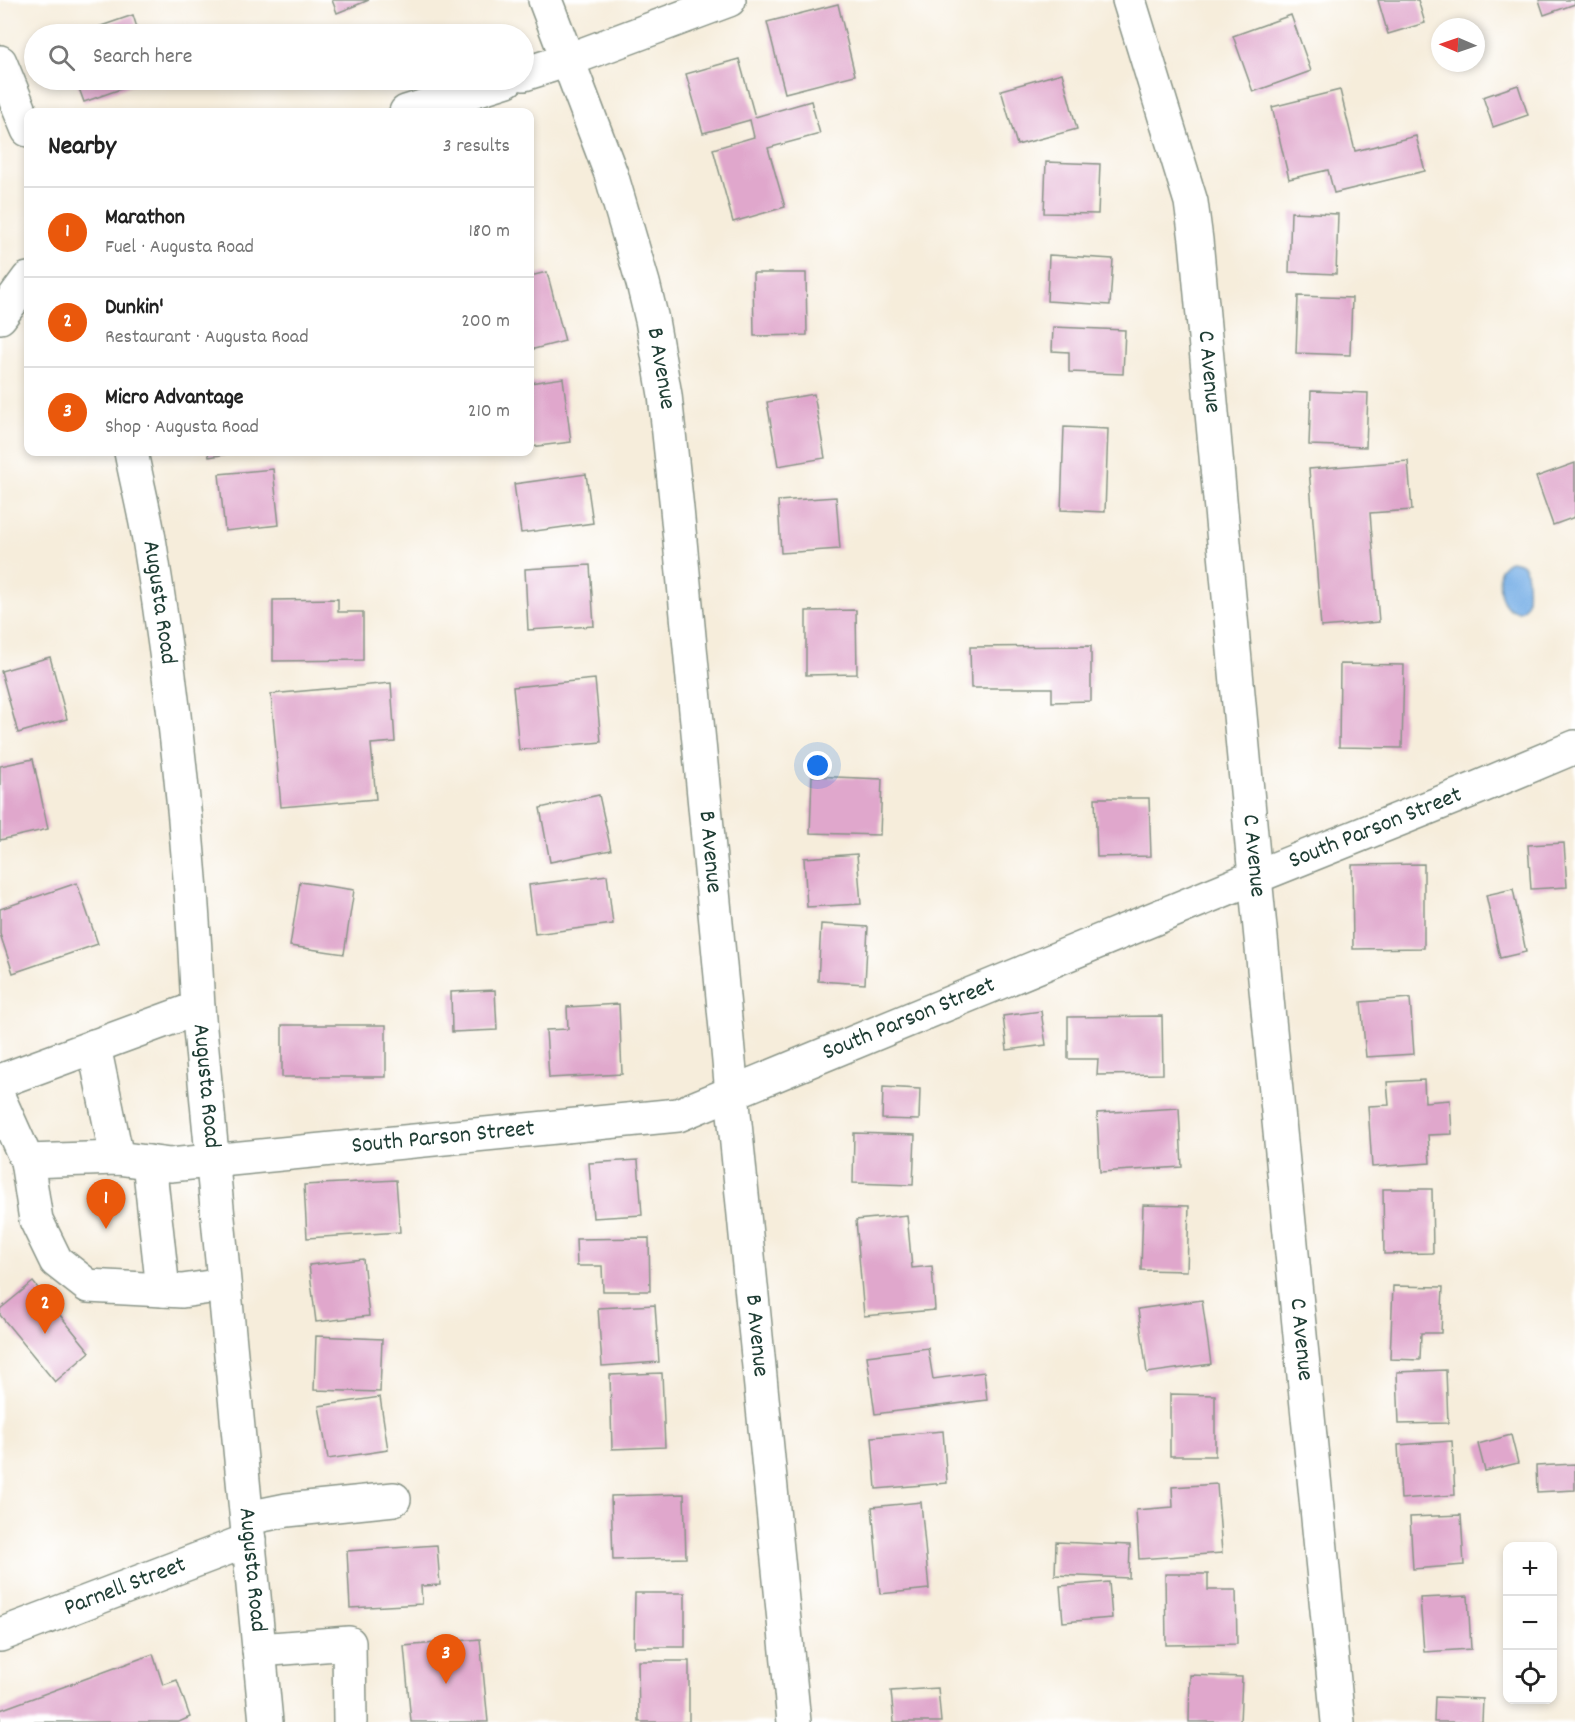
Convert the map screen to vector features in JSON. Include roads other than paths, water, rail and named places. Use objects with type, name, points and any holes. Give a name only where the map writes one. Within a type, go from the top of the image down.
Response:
[{"type":"street","name":"B Avenue","points":[[545,0],[611,174],[652,320],[665,395],[794,1722]]},
{"type":"street","points":[[534,71],[729,0]]},
{"type":"street","name":"C Avenue","points":[[1129,0],[1191,202],[1195,231],[1254,876],[1338,1722]]},
{"type":"street","points":[[0,62],[24,120]]},
{"type":"street","points":[[419,108],[475,90]]},
{"type":"street","points":[[0,317],[24,284]]},
{"type":"street","name":"Augusta Road","points":[[132,456],[150,544],[171,690],[195,936],[198,1008],[266,1722]]},
{"type":"street","name":"South Parson Street","points":[[27,1161],[117,1158],[170,1165],[213,1162],[678,1115],[1254,876],[1575,747]]},
{"type":"street","points":[[0,1081],[198,1008]]},
{"type":"street","points":[[94,1046],[117,1158]]},
{"type":"street","points":[[0,1101],[27,1161],[36,1220],[56,1261],[88,1286],[182,1291],[224,1285]]},
{"type":"street","points":[[149,1162],[163,1290]]},
{"type":"street","name":"Parnell Street","points":[[0,1635],[248,1529],[287,1510],[394,1499]]},
{"type":"street","points":[[259,1650],[349,1643],[350,1722]]},
{"type":"water","points":[[1510,561],[1523,565],[1526,574],[1527,602],[1519,611],[1507,607],[1501,596],[1500,569]]},
{"type":"place","name":"Marathon","points":[[106,1229]]},
{"type":"place","name":"Dunkin'","points":[[45,1334]]},
{"type":"place","name":"Micro Advantage","points":[[446,1684]]}]
